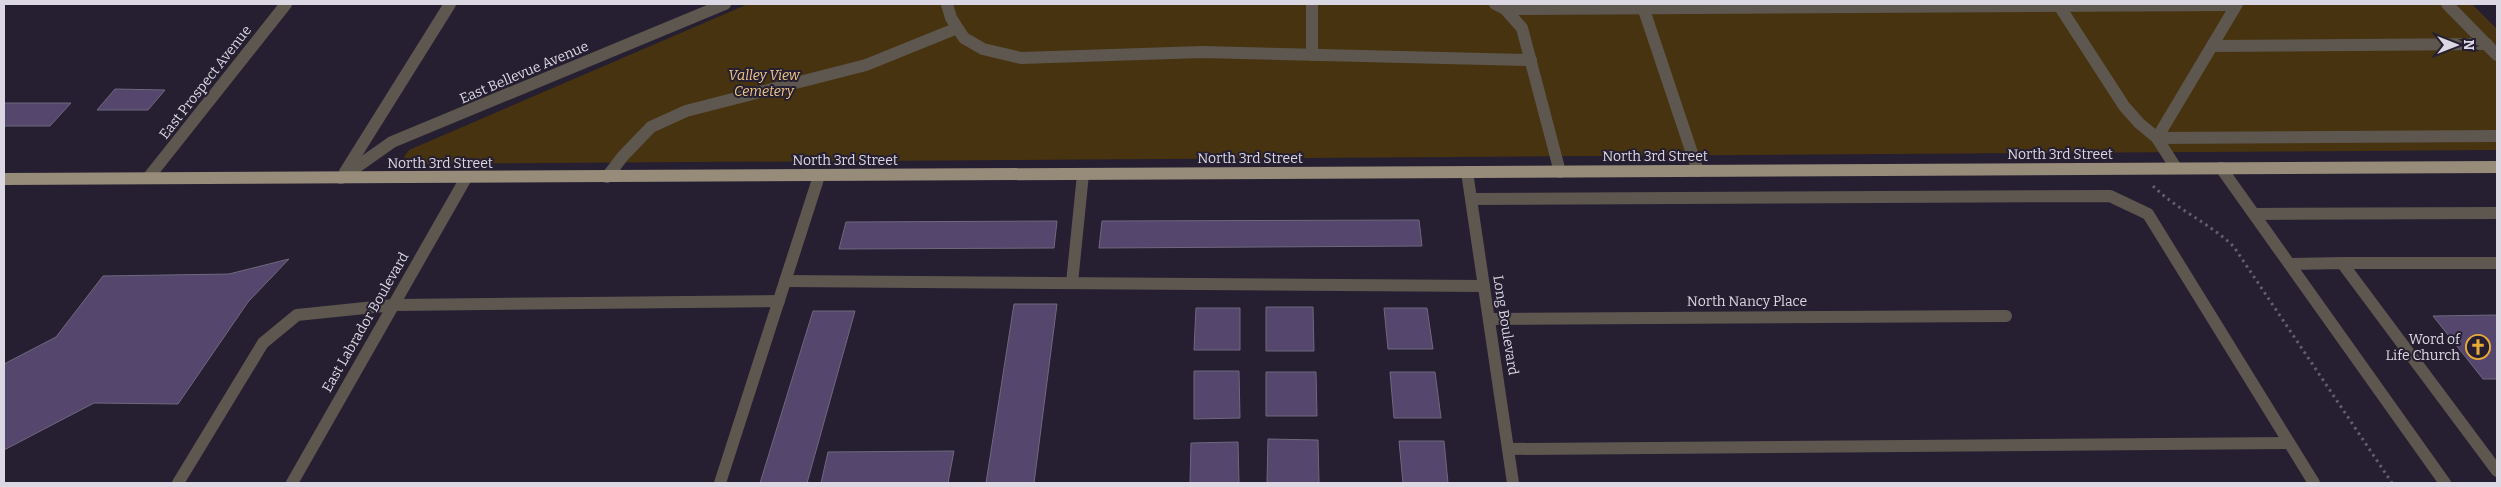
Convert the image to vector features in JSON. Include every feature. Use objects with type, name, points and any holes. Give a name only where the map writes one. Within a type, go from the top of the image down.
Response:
[{"type":"main road","name":"North 3rd Street","points":[[4,179],[2497,166]]},
{"type":"street","name":"East Prospect Avenue","points":[[148,178],[286,4]]},
{"type":"street","points":[[341,178],[450,4]]},
{"type":"street","name":"East Bellevue Avenue","points":[[341,178],[392,142],[725,4]]},
{"type":"street","points":[[948,4],[955,29],[972,44],[992,52],[1021,58],[1202,52],[1531,60]]},
{"type":"street","points":[[1312,4],[1312,55]]},
{"type":"street","points":[[1500,7],[2237,4]]},
{"type":"street","points":[[2157,138],[2237,4]]},
{"type":"street","points":[[2447,4],[2497,55]]},
{"type":"street","points":[[2059,6],[2124,106],[2139,123],[2157,138],[2176,168]]},
{"type":"street","points":[[1500,7],[1522,28],[1560,172]]},
{"type":"street","points":[[1643,7],[1698,171]]},
{"type":"street","points":[[607,177],[623,156],[651,127],[686,112],[866,65],[955,29]]},
{"type":"street","points":[[2212,46],[2487,44]]},
{"type":"street","points":[[2157,138],[2497,136]]},
{"type":"street","points":[[2222,168],[2445,483]]},
{"type":"street","name":"Long Boulevard","points":[[1467,172],[1513,483]]},
{"type":"street","points":[[1072,283],[1083,174]]},
{"type":"street","points":[[720,483],[819,176]]},
{"type":"street","name":"East Labrador Boulevard","points":[[292,483],[466,178]]},
{"type":"street","points":[[1471,199],[2110,196],[2148,214],[2314,483]]},
{"type":"street","points":[[2254,214],[2497,213]]},
{"type":"street","points":[[2342,263],[2497,471]]},
{"type":"street","points":[[2290,264],[2497,263]]},
{"type":"street","points":[[785,281],[1484,286]]},
{"type":"street","points":[[178,483],[263,343],[297,315],[394,305],[779,301]]},
{"type":"street","name":"North Nancy Place","points":[[1489,319],[2006,316]]},
{"type":"street","points":[[1508,449],[2289,443]]},
{"type":"path","points":[[2150,181],[2168,201],[2218,232],[2234,247],[2392,483]]},
{"type":"green space","name":"Valley View Cemetery","points":[[748,4],[2472,4],[2497,29],[2497,150],[408,164],[404,157],[409,150]]},
{"type":"building","points":[[115,89],[165,90],[148,110],[97,110]]},
{"type":"building","points":[[4,103],[71,103],[50,126],[4,126]]},
{"type":"building","points":[[1419,220],[1422,246],[1099,248],[1102,221]]},
{"type":"building","points":[[1057,221],[1054,248],[839,249],[846,222]]},
{"type":"building","points":[[289,259],[248,302],[178,404],[94,403],[4,450],[4,364],[56,337],[103,276],[229,274]]},
{"type":"building","points":[[1014,304],[1057,304],[1034,483],[986,483]]},
{"type":"building","points":[[1266,307],[1313,307],[1314,351],[1266,351]]},
{"type":"building","points":[[1196,308],[1240,308],[1240,350],[1194,350]]},
{"type":"building","points":[[1384,308],[1427,308],[1433,349],[1388,349]]},
{"type":"building","points":[[813,311],[855,311],[807,483],[760,483]]},
{"type":"building","name":"Word of Life Church","points":[[2497,315],[2497,379],[2483,379],[2433,316]]},
{"type":"building","points":[[1194,371],[1239,371],[1240,418],[1194,419]]},
{"type":"building","points":[[1266,372],[1316,372],[1317,416],[1266,416]]},
{"type":"building","points":[[1390,372],[1435,372],[1441,418],[1394,418]]},
{"type":"building","points":[[1268,439],[1318,440],[1319,483],[1267,483]]},
{"type":"building","points":[[1399,441],[1444,441],[1448,483],[1403,483]]},
{"type":"building","points":[[1238,442],[1239,483],[1190,483],[1191,443]]},
{"type":"building","points":[[954,451],[948,483],[821,483],[828,452]]},
{"type":"place","name":"Word of Life Church","points":[[2478,347]]}]
